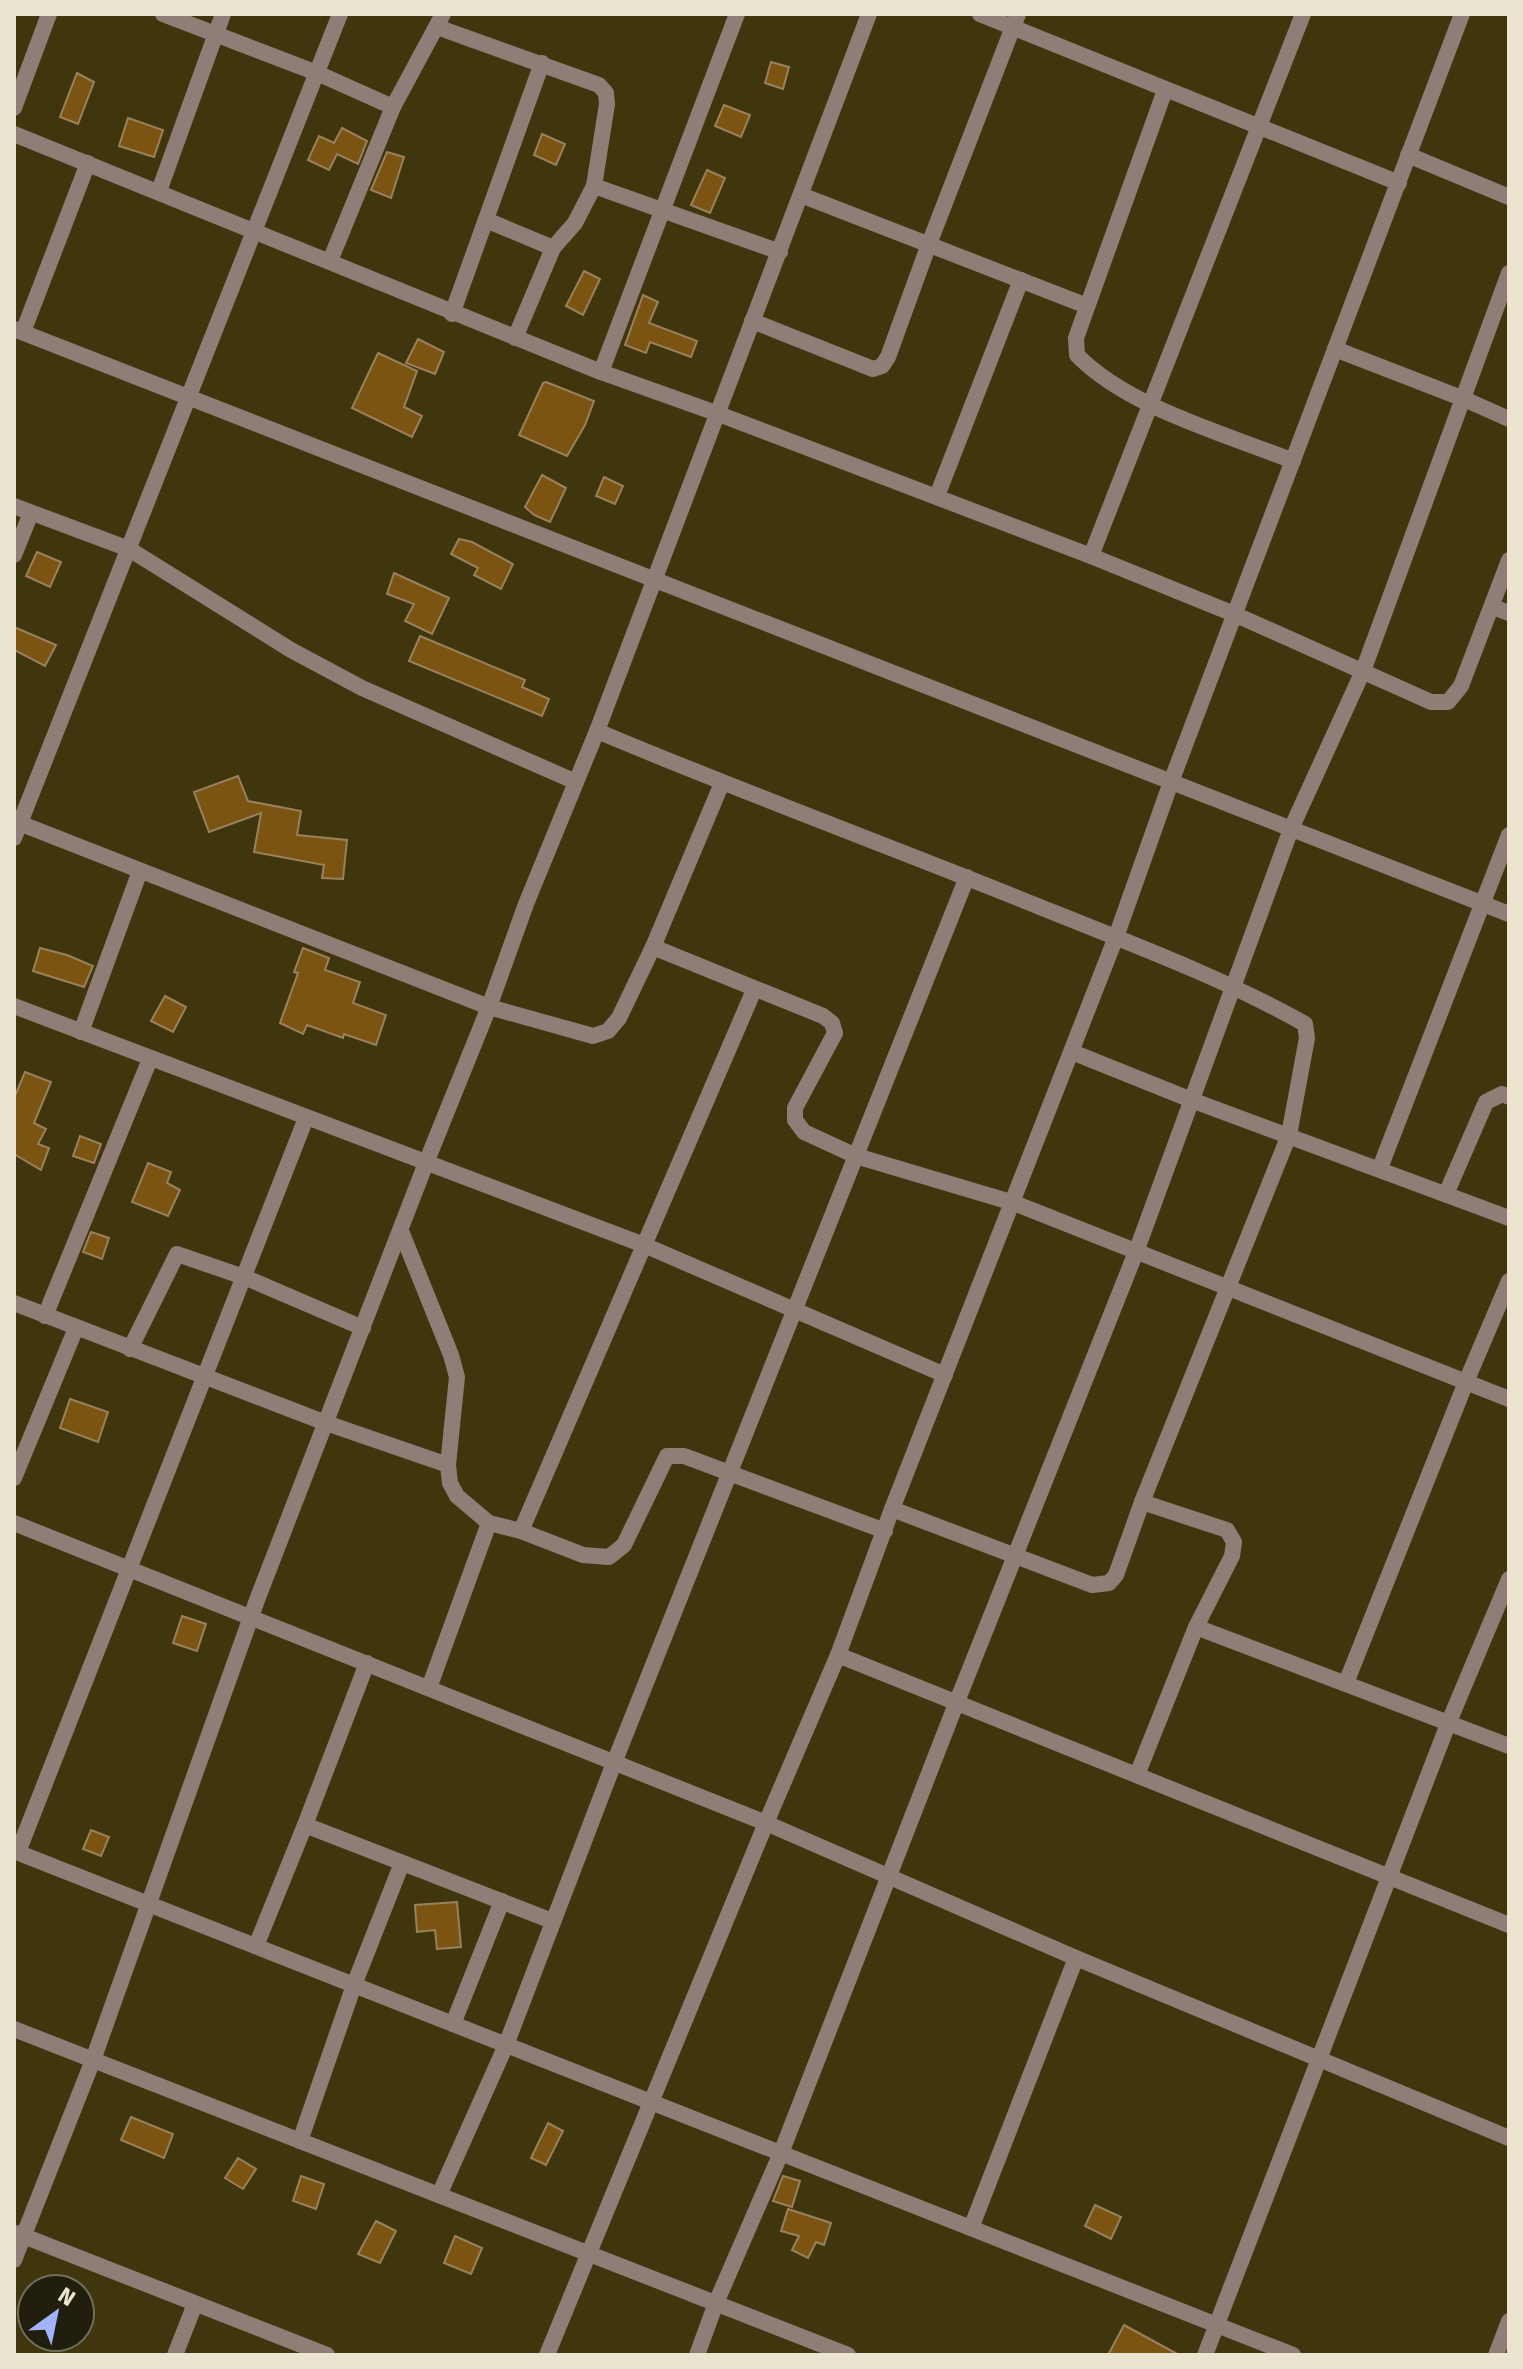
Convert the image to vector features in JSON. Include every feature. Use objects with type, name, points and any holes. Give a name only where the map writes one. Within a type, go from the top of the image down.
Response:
[{"type":"street","points":[[14,108],[49,14]]},
{"type":"street","points":[[163,14],[317,73],[393,107]]},
{"type":"street","points":[[159,191],[223,14]]},
{"type":"street","points":[[340,14],[16,828],[140,871],[489,1007],[593,1036],[608,1031],[619,1018],[653,947],[722,783]]},
{"type":"street","points":[[601,372],[737,14]]},
{"type":"street","points":[[14,2260],[19,2234],[93,2060],[251,1617],[489,1007],[526,904],[597,731],[869,14]]},
{"type":"street","points":[[980,14],[1016,21],[1165,90],[1399,183]]},
{"type":"street","points":[[1091,556],[1303,14]]},
{"type":"street","points":[[547,2355],[838,1655],[1116,937],[1171,782],[1462,14]]},
{"type":"street","points":[[330,261],[393,107],[440,20],[599,85],[606,93],[607,104],[594,186],[575,223],[553,248],[515,338]]},
{"type":"street","points":[[752,321],[873,369],[882,366],[1016,21]]},
{"type":"street","points":[[452,314],[542,63]]},
{"type":"street","points":[[1165,90],[1076,338],[1077,355],[1091,369],[1149,404],[1293,461]]},
{"type":"street","points":[[14,134],[330,261],[452,314],[1091,556],[1234,614],[1431,702],[1448,702],[1461,686],[1501,610],[1509,560]]},
{"type":"street","points":[[1408,155],[1509,197]]},
{"type":"street","points":[[88,163],[18,330],[1509,914]]},
{"type":"street","points":[[594,186],[780,252]]},
{"type":"street","points":[[801,195],[1087,306]]},
{"type":"street","points":[[486,220],[553,248]]},
{"type":"street","points":[[697,2355],[716,2303],[781,2153],[1136,1252],[1194,1101],[1232,985],[1291,829],[1363,671],[1509,273]]},
{"type":"street","points":[[937,496],[1021,280]]},
{"type":"street","points":[[1335,349],[1509,419]]},
{"type":"street","points":[[14,506],[129,549],[291,650],[362,688],[576,782]]},
{"type":"street","points":[[14,555],[31,513]]},
{"type":"street","points":[[597,731],[1232,985],[1305,1024],[1307,1038],[1289,1135],[1142,1502],[1116,1575],[1109,1583],[1092,1585],[892,1509]]},
{"type":"street","points":[[1380,1168],[1509,835]]},
{"type":"street","points":[[81,1032],[140,871]]},
{"type":"street","points":[[439,2195],[506,2045],[614,1763],[967,877]]},
{"type":"street","points":[[653,947],[823,1016],[832,1023],[835,1033],[795,1108],[795,1120],[804,1132],[856,1156],[1014,1203],[1509,1399]]},
{"type":"street","points":[[521,1531],[754,990]]},
{"type":"street","points":[[14,1006],[644,1245],[945,1375]]},
{"type":"street","points":[[1072,1052],[1194,1101],[1509,1218]]},
{"type":"street","points":[[45,1316],[150,1059]]},
{"type":"street","points":[[1446,1194],[1486,1102],[1502,1094],[1509,1097]]},
{"type":"street","points":[[306,1118],[16,1852],[1293,2355]]},
{"type":"street","points":[[401,1231],[457,1377],[448,1465],[450,1483],[457,1496],[489,1523],[521,1531],[583,1555],[609,1557],[624,1545],[667,1456],[684,1456],[885,1531]]},
{"type":"street","points":[[130,1349],[177,1254],[188,1255],[244,1277],[363,1328]]},
{"type":"street","points":[[1346,1683],[1509,1281]]},
{"type":"street","points":[[14,1303],[326,1423],[448,1465]]},
{"type":"street","points":[[14,1478],[76,1328]]},
{"type":"street","points":[[1137,1775],[1196,1627],[1232,1556],[1234,1542],[1227,1530],[1142,1502]]},
{"type":"street","points":[[14,1523],[766,1823],[1076,1958],[1509,2138]]},
{"type":"street","points":[[429,1688],[489,1523]]},
{"type":"street","points":[[1205,2355],[1388,1876],[1509,1579]]},
{"type":"street","points":[[1196,1627],[1509,1746]]},
{"type":"street","points":[[838,1655],[1509,1925]]},
{"type":"street","points":[[256,1946],[367,1663]]},
{"type":"street","points":[[305,1825],[552,1921]]},
{"type":"street","points":[[300,2141],[354,1985],[402,1863]]},
{"type":"street","points":[[453,2024],[502,1901]]},
{"type":"street","points":[[971,2228],[1076,1958]]},
{"type":"street","points":[[14,2029],[848,2355]]},
{"type":"street","points":[[19,2234],[327,2355]]},
{"type":"street","points":[[175,2355],[195,2304]]},
{"type":"street","points":[[1496,2355],[1509,2321]]},
{"type":"building","points":[[771,62],[789,67],[783,89],[765,83]]},
{"type":"building","points":[[77,73],[94,82],[78,124],[60,117]]},
{"type":"building","points":[[724,105],[750,115],[741,137],[715,126]]},
{"type":"building","points":[[128,118],[163,130],[154,157],[119,146]]},
{"type":"building","points":[[342,128],[367,141],[358,164],[337,154],[329,170],[308,160],[319,136],[334,143]]},
{"type":"building","points":[[542,134],[565,144],[556,165],[534,155]]},
{"type":"building","points":[[387,152],[404,157],[391,198],[371,190]]},
{"type":"building","points":[[707,170],[725,178],[710,213],[691,205]]},
{"type":"building","points":[[584,271],[600,279],[583,315],[566,306]]},
{"type":"building","points":[[643,295],[658,302],[649,323],[697,341],[691,357],[650,342],[646,353],[625,345]]},
{"type":"building","points":[[418,339],[444,352],[435,374],[406,363]]},
{"type":"building","points":[[378,353],[417,371],[404,407],[422,416],[412,437],[352,408]]},
{"type":"building","points":[[546,382],[594,401],[585,425],[567,456],[519,435]]},
{"type":"building","points":[[542,475],[566,488],[550,522],[525,507]]},
{"type":"building","points":[[604,477],[623,486],[615,504],[596,496]]},
{"type":"building","points":[[459,539],[472,542],[513,564],[501,589],[474,575],[478,568],[451,554]]},
{"type":"building","points":[[37,552],[61,562],[50,587],[26,576]]},
{"type":"building","points":[[394,573],[449,598],[432,634],[405,621],[414,604],[387,594]]},
{"type":"building","points":[[14,627],[56,645],[45,666],[14,650]]},
{"type":"building","points":[[420,636],[525,680],[522,687],[549,699],[542,716],[409,661]]},
{"type":"building","points":[[238,776],[248,801],[301,811],[297,835],[347,840],[343,879],[322,878],[324,865],[254,852],[261,813],[209,832],[194,792]]},
{"type":"building","points":[[40,948],[93,966],[84,987],[33,971]]},
{"type":"building","points":[[303,948],[329,958],[325,970],[360,982],[353,1003],[386,1015],[376,1045],[344,1034],[343,1038],[307,1025],[303,1034],[280,1023],[298,973],[294,972]]},
{"type":"building","points":[[165,996],[186,1007],[173,1032],[151,1021]]},
{"type":"building","points":[[25,1072],[51,1082],[34,1123],[46,1129],[38,1144],[49,1148],[41,1170],[14,1154],[14,1098]]},
{"type":"building","points":[[80,1136],[101,1144],[94,1163],[73,1156]]},
{"type":"building","points":[[148,1163],[171,1172],[167,1183],[180,1190],[168,1216],[132,1202]]},
{"type":"building","points":[[91,1232],[109,1238],[102,1259],[83,1252]]},
{"type":"building","points":[[70,1399],[108,1412],[98,1442],[60,1428]]},
{"type":"building","points":[[182,1616],[206,1624],[197,1651],[173,1643]]},
{"type":"building","points":[[91,1830],[109,1837],[101,1856],[83,1849]]},
{"type":"building","points":[[457,1902],[461,1947],[437,1949],[435,1930],[417,1932],[415,1905]]},
{"type":"building","points":[[131,2117],[173,2134],[164,2158],[121,2140]]},
{"type":"building","points":[[548,2123],[563,2131],[546,2165],[531,2158]]},
{"type":"building","points":[[238,2158],[256,2169],[243,2189],[225,2178]]},
{"type":"building","points":[[301,2176],[324,2184],[316,2209],[293,2201]]},
{"type":"building","points":[[783,2176],[800,2181],[792,2207],[773,2201]]},
{"type":"building","points":[[1095,2205],[1121,2217],[1111,2239],[1085,2226]]},
{"type":"building","points":[[788,2209],[831,2223],[824,2245],[816,2242],[808,2258],[792,2250],[799,2236],[781,2231]]},
{"type":"building","points":[[376,2221],[396,2231],[380,2263],[358,2254]]},
{"type":"building","points":[[455,2236],[482,2248],[471,2274],[444,2263]]},
{"type":"building","points":[[1124,2325],[1179,2355],[1108,2355]]}]
